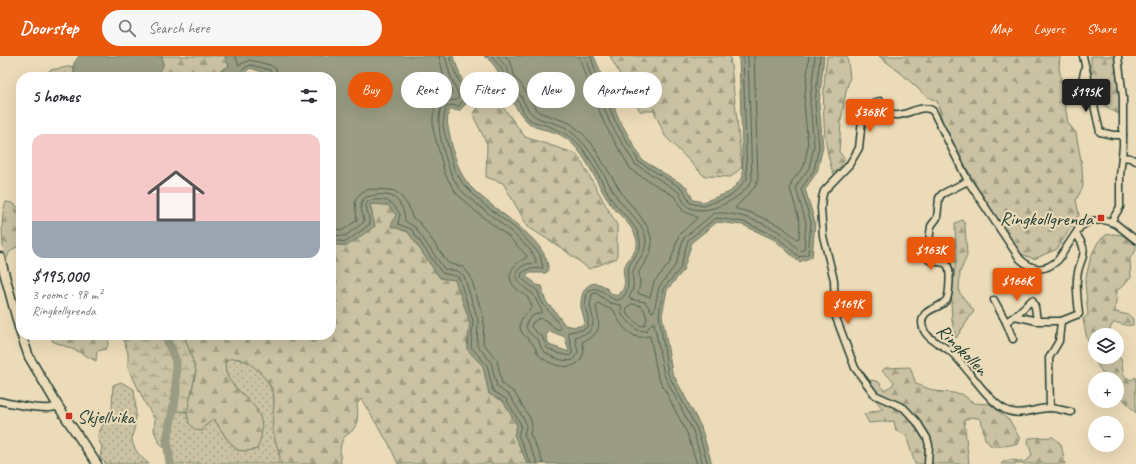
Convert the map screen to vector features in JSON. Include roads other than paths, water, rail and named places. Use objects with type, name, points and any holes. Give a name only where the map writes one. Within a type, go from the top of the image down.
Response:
[{"type":"main road","points":[[0,257],[16,316]]},
{"type":"main road","points":[[23,340],[31,361],[58,406],[97,464]]},
{"type":"street","points":[[1083,56],[1100,132],[1113,135],[1123,135]]},
{"type":"street","points":[[1111,222],[1120,207],[1123,98],[1118,56]]},
{"type":"street","points":[[1078,96],[1085,67]]},
{"type":"street","points":[[928,464],[929,445],[927,438],[917,422],[904,408],[875,395],[870,390],[855,368],[835,315],[834,280],[823,236],[821,208],[822,198],[824,191],[849,165],[859,148],[862,120],[870,107],[876,102],[880,101],[887,111],[892,114],[906,114],[916,109],[931,109],[933,111],[968,181],[1020,259],[1027,266],[1042,269],[1054,264],[1080,227],[1090,221],[1104,220],[1116,224],[1136,240]]},
{"type":"street","points":[[1122,157],[1130,158],[1136,161]]},
{"type":"street","name":"Ringkollen","points":[[968,181],[942,194],[939,198],[937,218],[932,226],[927,256],[929,260],[933,262],[946,263],[948,265],[950,269],[949,290],[947,298],[944,302],[925,314],[922,319],[923,330],[927,336],[951,352],[988,394],[1007,411],[1029,412],[1050,408],[1071,412]]},
{"type":"street","points":[[1015,316],[1037,321],[1061,321],[1079,314],[1076,279],[1084,249],[1083,242],[1076,234]]},
{"type":"street","points":[[994,300],[1013,339]]},
{"type":"street","points":[[1006,322],[1015,316],[1032,300],[1035,307],[1037,321]]},
{"type":"street","points":[[1050,408],[1049,358],[1059,341],[1061,321]]},
{"type":"street","points":[[0,401],[41,408],[53,408],[58,406]]},
{"type":"water","points":[[79,56],[162,56],[163,66],[158,72],[74,72],[74,63]]},
{"type":"water","points":[[225,56],[453,56],[460,75],[460,108],[462,108],[459,111],[451,109],[449,112],[448,129],[452,148],[460,171],[475,191],[528,234],[539,246],[546,258],[548,271],[546,273],[530,273],[525,276],[536,285],[542,286],[543,294],[547,303],[565,325],[575,327],[585,323],[581,302],[583,293],[588,286],[596,283],[604,286],[614,295],[620,294],[624,288],[624,268],[635,251],[637,241],[630,226],[612,206],[579,151],[561,135],[531,125],[516,108],[519,108],[519,72],[498,72],[488,57],[486,58],[484,56],[594,56],[600,72],[583,72],[583,108],[615,108],[619,119],[642,160],[687,187],[693,200],[703,202],[730,192],[743,177],[739,56],[824,56],[819,104],[823,147],[817,172],[805,189],[815,222],[812,257],[799,262],[775,240],[743,225],[717,222],[692,242],[683,271],[667,290],[662,315],[672,372],[701,427],[712,464],[528,464],[514,435],[517,425],[503,401],[489,394],[483,366],[467,349],[470,322],[455,280],[440,278],[408,232],[391,226],[396,215],[388,205],[370,204],[375,226],[347,246],[336,245],[336,72],[262,72],[250,68],[246,72],[219,72],[229,66]],"holes":[[[550,331],[565,337],[569,352],[549,345],[546,335]]]},
{"type":"waterway","points":[[167,340],[176,361],[176,394],[167,440],[170,464]]},
{"type":"place","name":"Ringkollgrenda","points":[[1101,218]]},
{"type":"place","name":"Skjellvika","points":[[69,416]]}]
